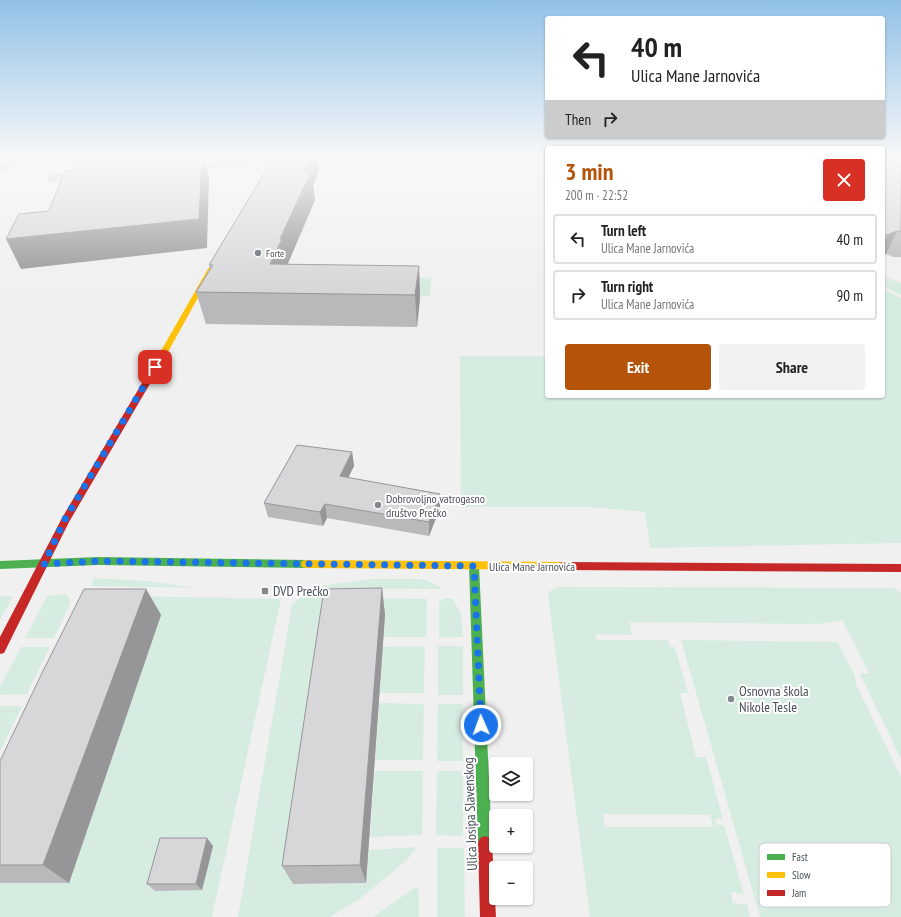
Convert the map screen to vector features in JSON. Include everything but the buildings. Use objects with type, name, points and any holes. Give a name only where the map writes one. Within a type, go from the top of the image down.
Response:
[{"type":"street","points":[[0,649],[44,564],[64,521],[175,334],[215,261]]},
{"type":"street","name":"Ulica Mane Jarnovića","points":[[0,564],[44,564],[98,561],[474,566],[901,568]]},
{"type":"street","name":"Ulica Josipa Slavenskog","points":[[474,566],[488,917]]},
{"type":"green space","points":[[412,277],[431,278],[430,296],[402,296]]},
{"type":"green space","points":[[885,277],[901,283],[901,295],[885,287]]},
{"type":"green space","points":[[885,290],[901,298],[901,543],[650,548],[645,512],[590,507],[461,507],[460,356],[545,356],[545,398],[885,398]]},
{"type":"green space","points":[[94,578],[147,581],[196,588],[91,586]]},
{"type":"green space","points":[[372,579],[427,580],[443,589],[303,588]]},
{"type":"green space","points":[[559,587],[893,588],[901,593],[901,759],[860,674],[869,673],[842,620],[818,624],[630,622],[632,635],[596,634],[597,640],[668,640],[670,647],[675,647],[688,693],[680,693],[696,757],[706,757],[723,819],[715,819],[717,825],[724,825],[744,894],[731,892],[733,903],[747,905],[750,917],[590,917],[548,596],[550,591]],"holes":[[[603,814],[710,815],[713,827],[605,827]]]},
{"type":"green space","points":[[66,594],[70,599],[70,604],[54,638],[25,638],[47,596]]},
{"type":"green space","points":[[84,595],[281,599],[212,917],[0,917],[0,883],[69,883]]},
{"type":"green space","points":[[0,596],[13,596],[0,620]]},
{"type":"green space","points":[[301,597],[427,599],[426,637],[384,637],[385,615],[293,884],[366,883],[369,850],[417,847],[407,860],[361,898],[330,917],[238,917],[292,605]]},
{"type":"green space","points":[[446,598],[453,599],[461,614],[463,637],[439,638],[439,601]]},
{"type":"green space","points":[[681,640],[837,642],[855,675],[856,684],[901,777],[901,917],[760,917]]},
{"type":"green space","points":[[425,646],[424,693],[380,693],[383,647]]},
{"type":"green space","points":[[438,646],[463,646],[463,695],[438,695]]},
{"type":"green space","points":[[21,647],[50,647],[27,694],[0,695],[0,687]]},
{"type":"green space","points":[[379,703],[424,704],[423,760],[375,760]]},
{"type":"green space","points":[[438,704],[463,704],[463,761],[437,761]]},
{"type":"green space","points":[[0,706],[22,706],[0,752]]},
{"type":"green space","points":[[375,771],[423,771],[422,835],[370,837]]},
{"type":"green space","points":[[437,771],[463,771],[463,836],[436,835]]},
{"type":"green space","points":[[437,848],[464,848],[465,917],[437,917]]},
{"type":"green space","points":[[417,886],[419,893],[419,917],[373,917]]},
{"type":"traffic: fast","points":[[0,565],[98,561],[306,564]]},
{"type":"traffic: fast","points":[[474,566],[485,843]]},
{"type":"traffic: slow","points":[[154,370],[212,267]]},
{"type":"traffic: slow","points":[[306,564],[563,566]]},
{"type":"traffic: jam","points":[[0,649],[65,521],[154,370]]},
{"type":"traffic: jam","points":[[563,566],[901,568]]},
{"type":"traffic: jam","points":[[485,843],[488,917]]},
{"type":"place","name":"Forte","points":[[258,253]]},
{"type":"place","name":"Dobrovoljno vatrogasno društvo Prečko","points":[[378,505]]},
{"type":"place","name":"DVD Prečko","points":[[265,591]]},
{"type":"place","name":"Osnovna škola Nikole Tesle","points":[[731,699]]},
{"type":"route","points":[[155,367],[64,521],[44,564],[98,561],[474,566],[481,725]]}]
